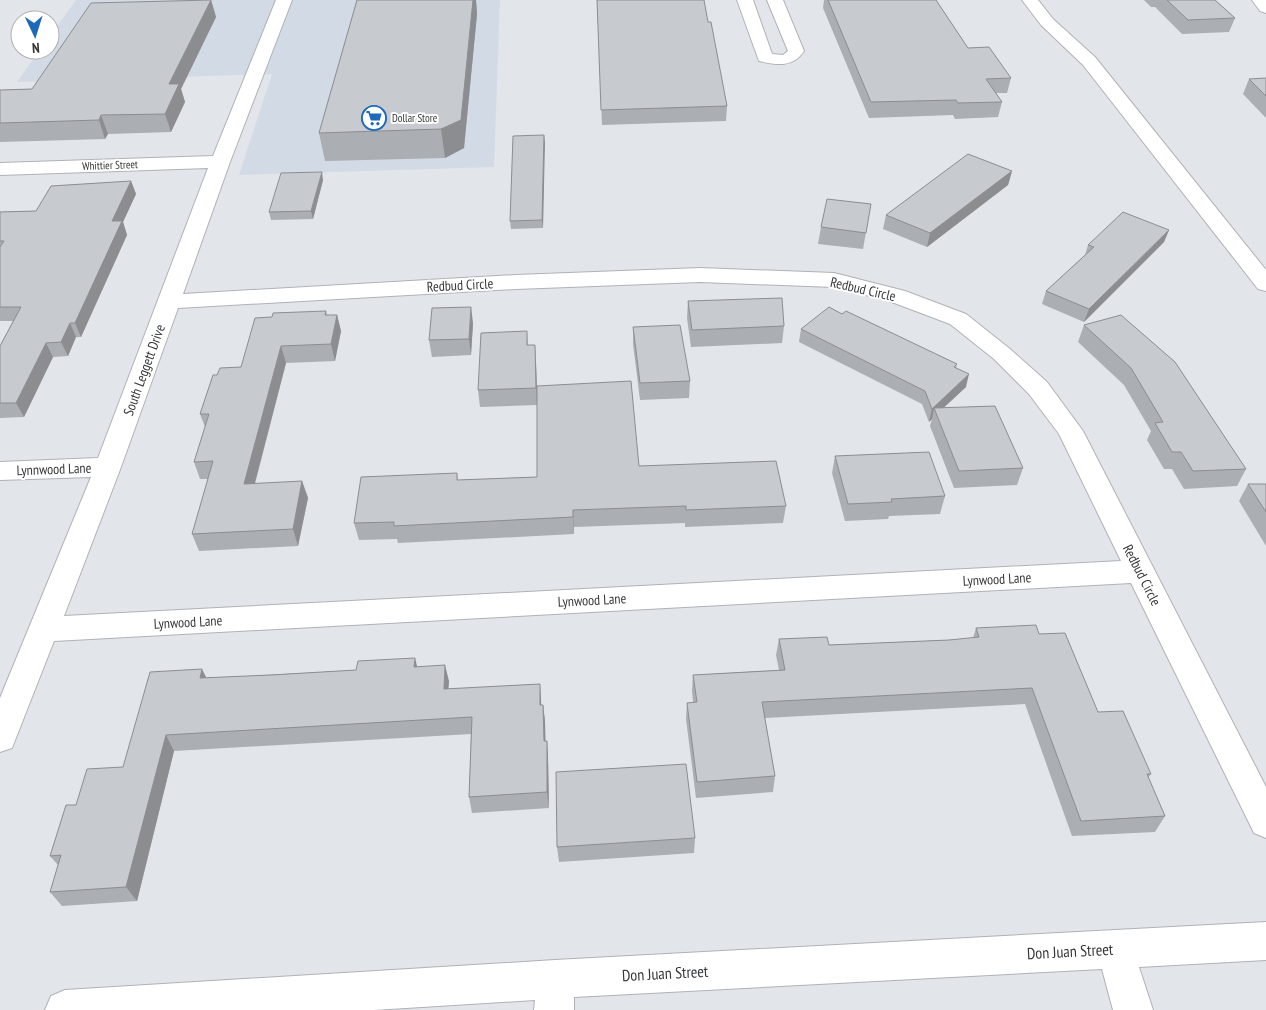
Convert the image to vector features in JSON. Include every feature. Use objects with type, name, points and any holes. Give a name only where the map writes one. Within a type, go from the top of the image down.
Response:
[{"type":"street","name":"South Leggett Drive","points":[[0,738],[8,698],[44,629],[108,467],[220,162],[284,0]]},
{"type":"street","points":[[745,0],[765,57],[776,60],[788,59],[794,56],[796,51],[775,0]]},
{"type":"street","points":[[1030,0],[1047,22],[1089,61],[1266,284]]},
{"type":"street","points":[[1260,0],[1266,8]]},
{"type":"street","name":"Whittier Street","points":[[0,169],[220,162]]},
{"type":"street","name":"Redbud Circle","points":[[169,302],[516,282],[700,275],[834,280],[897,296],[958,319],[1002,354],[1038,388],[1070,431],[1266,822]]},
{"type":"street","name":"Lynnwood Lane","points":[[0,471],[108,467]]},
{"type":"street","name":"Lynwood Lane","points":[[44,629],[1141,571]]},
{"type":"street","name":"Don Juan Street","points":[[65,1010],[555,995],[1115,949],[1266,941]]},
{"type":"street","points":[[1115,949],[1133,1010]]},
{"type":"shaded area","points":[[76,0],[500,0],[494,167],[239,175],[272,74],[17,82],[33,60],[60,60],[60,22]]},
{"type":"building","points":[[211,0],[169,84],[179,84],[165,114],[101,115],[99,120],[0,123],[0,90],[32,89],[52,60],[60,60],[60,48],[91,3]]},
{"type":"building","points":[[357,0],[473,0],[461,120],[441,129],[319,133]]},
{"type":"building","points":[[597,0],[704,0],[708,22],[711,22],[727,106],[601,110]]},
{"type":"building","points":[[828,0],[936,0],[968,48],[989,47],[1011,78],[986,79],[1002,102],[958,103],[956,100],[871,102]]},
{"type":"building","points":[[1167,0],[1215,0],[1235,18],[1188,20]]},
{"type":"building","points":[[1266,78],[1266,96],[1249,79]]},
{"type":"building","points":[[544,135],[542,220],[510,221],[513,136]]},
{"type":"building","points":[[968,154],[1012,171],[930,233],[886,215]]},
{"type":"building","points":[[322,172],[311,211],[269,212],[281,173]]},
{"type":"building","points":[[131,181],[112,221],[122,221],[75,323],[70,323],[61,342],[46,343],[16,403],[0,403],[0,346],[21,307],[0,307],[0,247],[4,241],[0,241],[0,212],[36,211],[51,186]]},
{"type":"building","points":[[827,199],[871,204],[866,233],[821,227]]},
{"type":"building","points":[[1123,212],[1169,230],[1089,309],[1046,291],[1094,247],[1088,245]]},
{"type":"building","points":[[782,298],[784,326],[692,330],[688,301]]},
{"type":"building","points":[[471,307],[469,339],[429,340],[432,308]]},
{"type":"building","points":[[829,307],[842,314],[846,311],[957,364],[954,367],[969,374],[932,409],[925,391],[801,329]]},
{"type":"building","points":[[326,311],[325,315],[337,315],[331,344],[281,346],[244,484],[302,481],[293,529],[192,534],[213,461],[194,462],[209,414],[200,414],[213,375],[217,375],[220,368],[241,367],[255,318],[272,317],[273,313]]},
{"type":"building","points":[[1121,315],[1175,362],[1246,469],[1193,471],[1181,452],[1172,452],[1155,423],[1163,422],[1131,368],[1084,325]]},
{"type":"building","points":[[680,325],[690,381],[640,383],[633,327]]},
{"type":"building","points":[[527,331],[527,345],[535,345],[536,388],[478,390],[481,333]]},
{"type":"building","points":[[631,381],[639,466],[776,461],[786,506],[686,510],[686,506],[573,510],[573,517],[394,526],[394,522],[354,523],[361,477],[457,473],[457,480],[537,477],[537,386]]},
{"type":"building","points":[[995,406],[1023,468],[959,471],[934,408]]},
{"type":"building","points":[[929,452],[945,496],[891,499],[892,502],[848,504],[835,456]]},
{"type":"building","points":[[1248,484],[1266,484],[1266,512]]},
{"type":"building","points":[[1036,625],[1039,634],[1065,633],[1098,712],[1123,711],[1151,774],[1147,774],[1165,816],[1081,821],[1032,688],[762,702],[775,776],[697,782],[687,703],[697,702],[693,675],[785,670],[779,639],[827,637],[829,645],[949,640],[979,637],[976,628]]},
{"type":"building","points":[[415,658],[414,667],[445,665],[444,689],[540,684],[540,705],[543,705],[544,741],[547,741],[547,792],[469,797],[472,717],[166,735],[126,887],[50,892],[61,855],[50,856],[66,805],[76,805],[87,769],[123,767],[150,672],[202,669],[200,678],[271,675],[356,670],[358,661]]},
{"type":"building","points":[[686,764],[695,838],[557,847],[556,772]]},
{"type":"place","name":"Dollar Store","points":[[374,118]]}]
